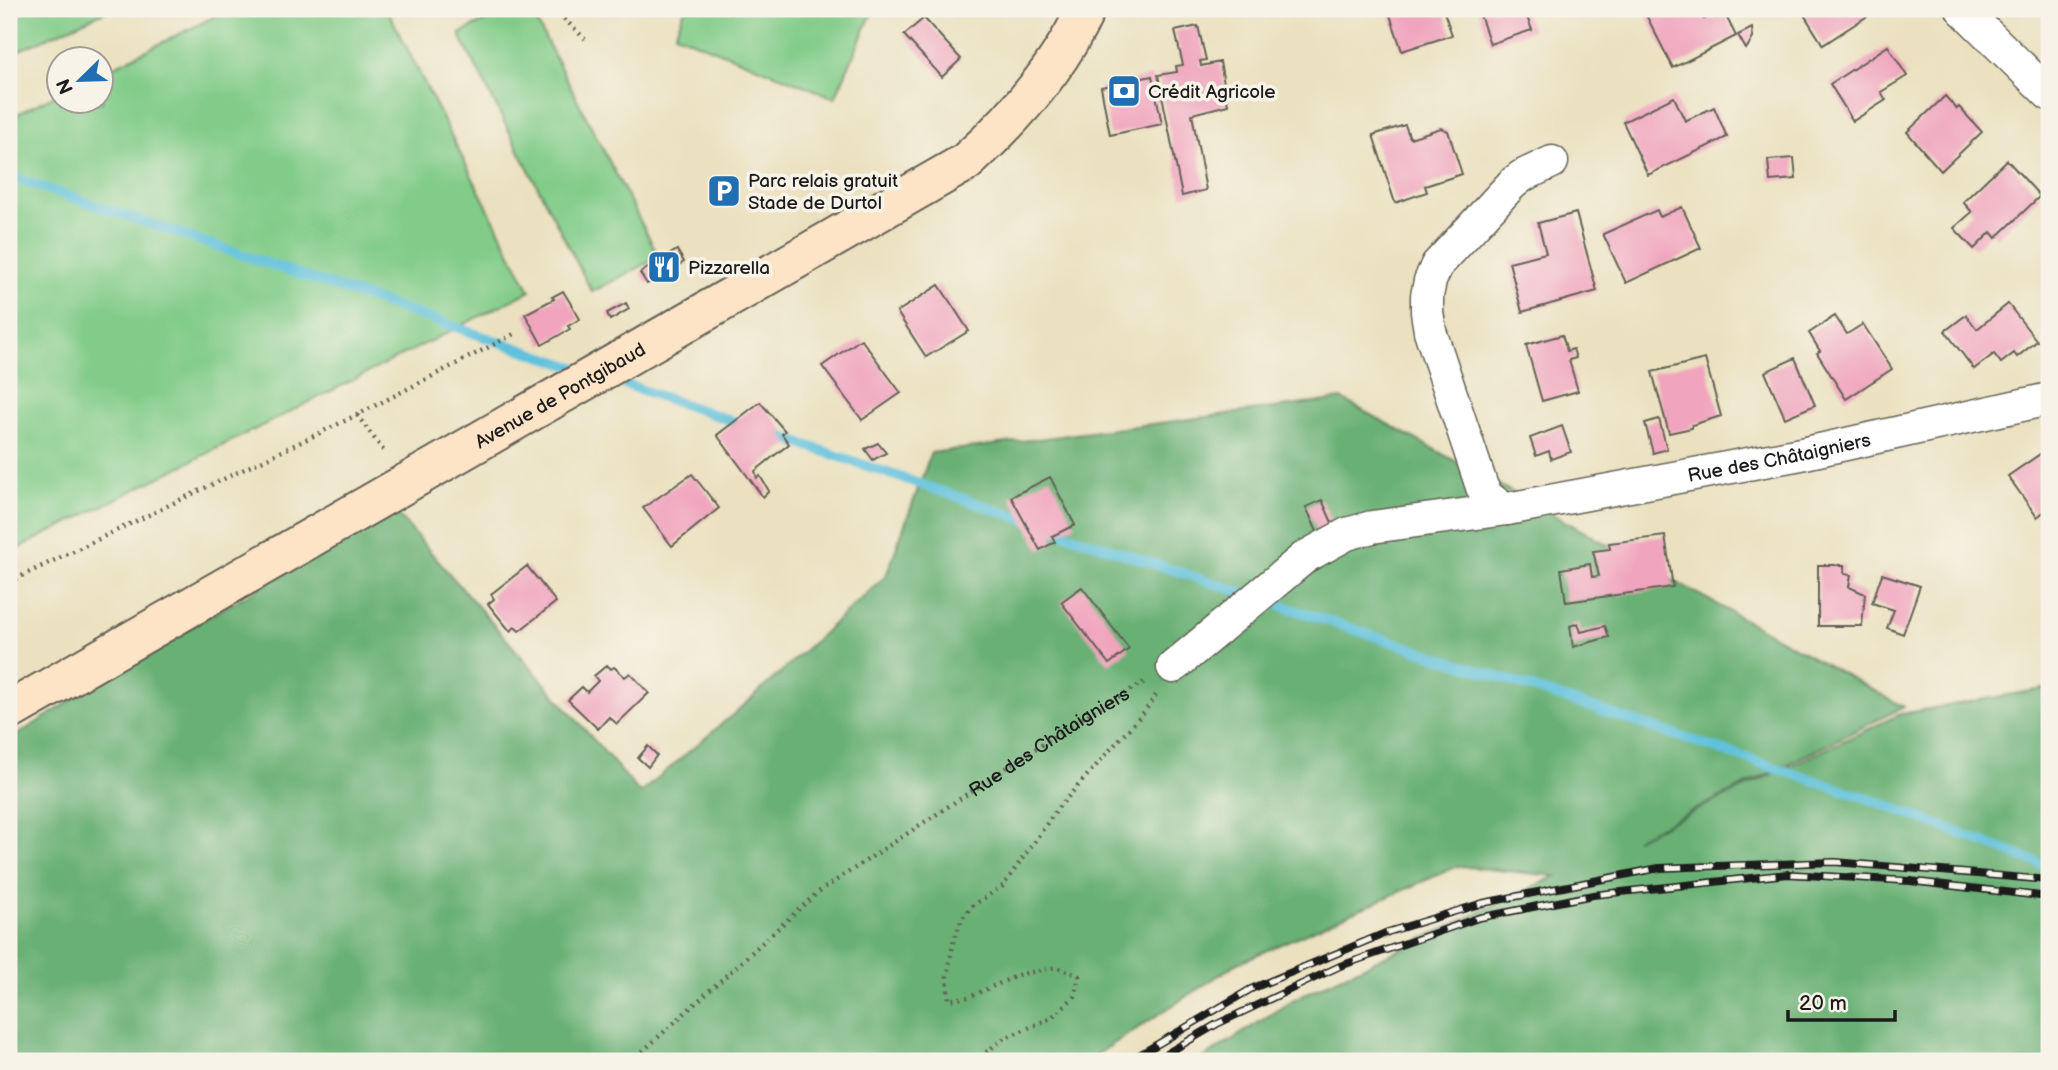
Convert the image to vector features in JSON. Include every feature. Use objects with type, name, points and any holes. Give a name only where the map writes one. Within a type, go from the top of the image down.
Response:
[{"type":"main road","name":"Avenue de Pontgibaud","points":[[9,711],[966,162],[1008,122],[1080,22],[1112,9]]},
{"type":"street","points":[[1962,9],[2049,94]]},
{"type":"street","points":[[1507,509],[1487,496],[1476,473],[1430,331],[1427,296],[1437,265],[1512,184],[1552,162]]},
{"type":"street","name":"Rue des Châtaigniers","points":[[1172,667],[1305,557],[1347,534],[1372,527],[1507,509],[1801,454],[2049,400]]},
{"type":"path","points":[[554,9],[585,39]]},
{"type":"path","points":[[9,582],[357,415],[514,334]]},
{"type":"path","points":[[357,415],[407,482]]},
{"type":"path","points":[[975,1061],[1003,1039],[1051,1018],[1075,996],[1079,976],[1056,967],[1018,975],[969,997],[949,1000],[947,976],[954,939],[962,919],[972,906],[1003,886],[1058,808],[1145,711],[1172,667]]},
{"type":"path","name":"Rue des Châtaigniers","points":[[632,1061],[817,894],[1087,715],[1172,667]]},
{"type":"green space","points":[[9,9],[111,9],[9,55]]},
{"type":"green space","points":[[230,9],[387,9],[530,291],[9,553],[9,118],[46,100],[46,116],[116,116],[116,65]]},
{"type":"green space","points":[[508,9],[530,9],[659,257],[592,292],[459,34]]},
{"type":"green space","points":[[685,9],[873,10],[835,98],[675,34]]},
{"type":"green space","points":[[1342,399],[1904,707],[1635,839],[1900,714],[2049,688],[2049,1061],[1199,1061],[1296,998],[1556,876],[1458,866],[1238,963],[1087,1061],[9,1061],[9,740],[141,656],[394,510],[640,793],[749,701],[886,576],[931,453]]},
{"type":"building","points":[[1388,9],[1443,9],[1452,35],[1402,51]]},
{"type":"building","points":[[1478,9],[1524,9],[1532,30],[1490,44]]},
{"type":"building","points":[[1643,9],[1699,9],[1704,19],[1714,14],[1716,18],[1725,14],[1736,36],[1673,68]]},
{"type":"building","points":[[1809,9],[1865,9],[1869,15],[1823,45],[1803,13]]},
{"type":"building","points":[[924,18],[961,59],[942,77],[904,35]]},
{"type":"building","points":[[1198,26],[1206,60],[1200,61],[1201,66],[1220,62],[1228,105],[1192,114],[1206,190],[1182,196],[1158,75],[1177,72],[1176,66],[1183,65],[1175,31]]},
{"type":"building","points":[[1752,28],[1753,38],[1746,49],[1738,35]]},
{"type":"building","points":[[1888,46],[1907,76],[1881,92],[1886,100],[1853,121],[1830,84]]},
{"type":"building","points":[[1152,76],[1162,124],[1110,135],[1101,87]]},
{"type":"building","points":[[1945,96],[1982,132],[1941,171],[1907,132]]},
{"type":"building","points":[[1674,97],[1685,121],[1714,107],[1727,137],[1648,175],[1623,122]]},
{"type":"building","points":[[1405,125],[1410,138],[1441,128],[1448,131],[1462,174],[1425,186],[1427,192],[1395,203],[1373,135]]},
{"type":"building","points":[[1794,158],[1796,179],[1770,181],[1768,160]]},
{"type":"building","points":[[2007,160],[2040,196],[1996,238],[1991,232],[1974,249],[1954,228],[1972,212],[1963,202]]},
{"type":"building","points":[[1682,207],[1701,248],[1626,283],[1603,234],[1657,210],[1660,217]]},
{"type":"building","points":[[1576,213],[1597,291],[1522,312],[1509,262],[1546,253],[1538,223]]},
{"type":"building","points":[[677,250],[684,262],[647,284],[640,273]]},
{"type":"building","points":[[939,285],[969,331],[926,357],[897,312]]},
{"type":"building","points":[[563,291],[580,319],[568,326],[570,329],[542,345],[525,314],[554,299],[552,297]]},
{"type":"building","points":[[626,303],[629,309],[610,320],[607,313]]},
{"type":"building","points":[[2008,304],[2037,341],[2017,357],[2014,353],[2001,363],[1994,354],[1974,369],[1945,331],[1966,315],[1977,329]]},
{"type":"building","points":[[1835,316],[1847,334],[1863,324],[1892,369],[1846,399],[1817,353],[1820,351],[1809,333]]},
{"type":"building","points":[[1562,335],[1567,351],[1573,349],[1576,358],[1569,360],[1578,391],[1542,401],[1526,345]]},
{"type":"building","points":[[861,339],[901,393],[862,420],[822,366]]},
{"type":"building","points":[[1795,358],[1815,405],[1785,418],[1765,372]]},
{"type":"building","points":[[1705,359],[1721,416],[1692,425],[1692,428],[1669,433],[1652,372]]},
{"type":"building","points":[[760,402],[785,431],[782,434],[789,444],[755,471],[757,478],[760,476],[769,491],[763,497],[717,435]]},
{"type":"building","points":[[1659,419],[1667,449],[1653,453],[1645,423]]},
{"type":"building","points":[[1562,426],[1571,452],[1551,459],[1549,451],[1536,456],[1530,438]]},
{"type":"building","points":[[878,443],[886,453],[873,460],[865,449]]},
{"type":"building","points":[[2049,448],[2049,508],[2037,517],[2008,476]]},
{"type":"building","points":[[692,474],[719,508],[672,546],[643,508]]},
{"type":"building","points":[[1050,477],[1075,525],[1052,536],[1055,542],[1040,550],[1011,497]]},
{"type":"building","points":[[1322,500],[1334,527],[1318,534],[1306,507]]},
{"type":"building","points":[[1665,536],[1673,587],[1566,602],[1561,569],[1590,564],[1592,577],[1599,576],[1593,551],[1610,549],[1609,543]]},
{"type":"building","points":[[1818,565],[1844,565],[1844,574],[1851,575],[1849,587],[1865,594],[1862,626],[1818,626]]},
{"type":"building","points":[[527,566],[556,602],[519,631],[515,627],[510,631],[488,604],[494,599],[491,594]]},
{"type":"building","points":[[1882,574],[1920,586],[1903,634],[1887,628],[1894,610],[1872,603]]},
{"type":"building","points":[[1082,587],[1129,649],[1109,664],[1061,602]]},
{"type":"building","points":[[1578,623],[1581,632],[1605,626],[1609,637],[1573,647],[1570,626]]},
{"type":"building","points":[[607,665],[611,669],[614,667],[625,677],[630,673],[649,693],[617,724],[609,717],[598,729],[568,700],[582,687],[587,692],[598,681],[594,676]]},
{"type":"building","points":[[648,746],[657,755],[648,767],[638,758]]},
{"type":"waterway","points":[[9,176],[585,371]]},
{"type":"waterway","points":[[607,378],[747,426]]},
{"type":"waterway","points":[[773,434],[1143,560],[1864,797],[2049,867]]},
{"type":"railway","points":[[1129,1061],[1251,989],[1388,932],[1483,903],[1659,868],[1835,862],[2049,880]]},
{"type":"railway","points":[[1154,1061],[1217,1024],[1340,966],[1478,918],[1593,895],[1788,874],[1910,881],[2049,897]]},
{"type":"place","name":"Crédit Agricole","points":[[1124,91]]},
{"type":"place","name":"Parc relais gratuit Stade de Durtol","points":[[724,191]]},
{"type":"place","name":"Pizzarella","points":[[664,267]]}]
